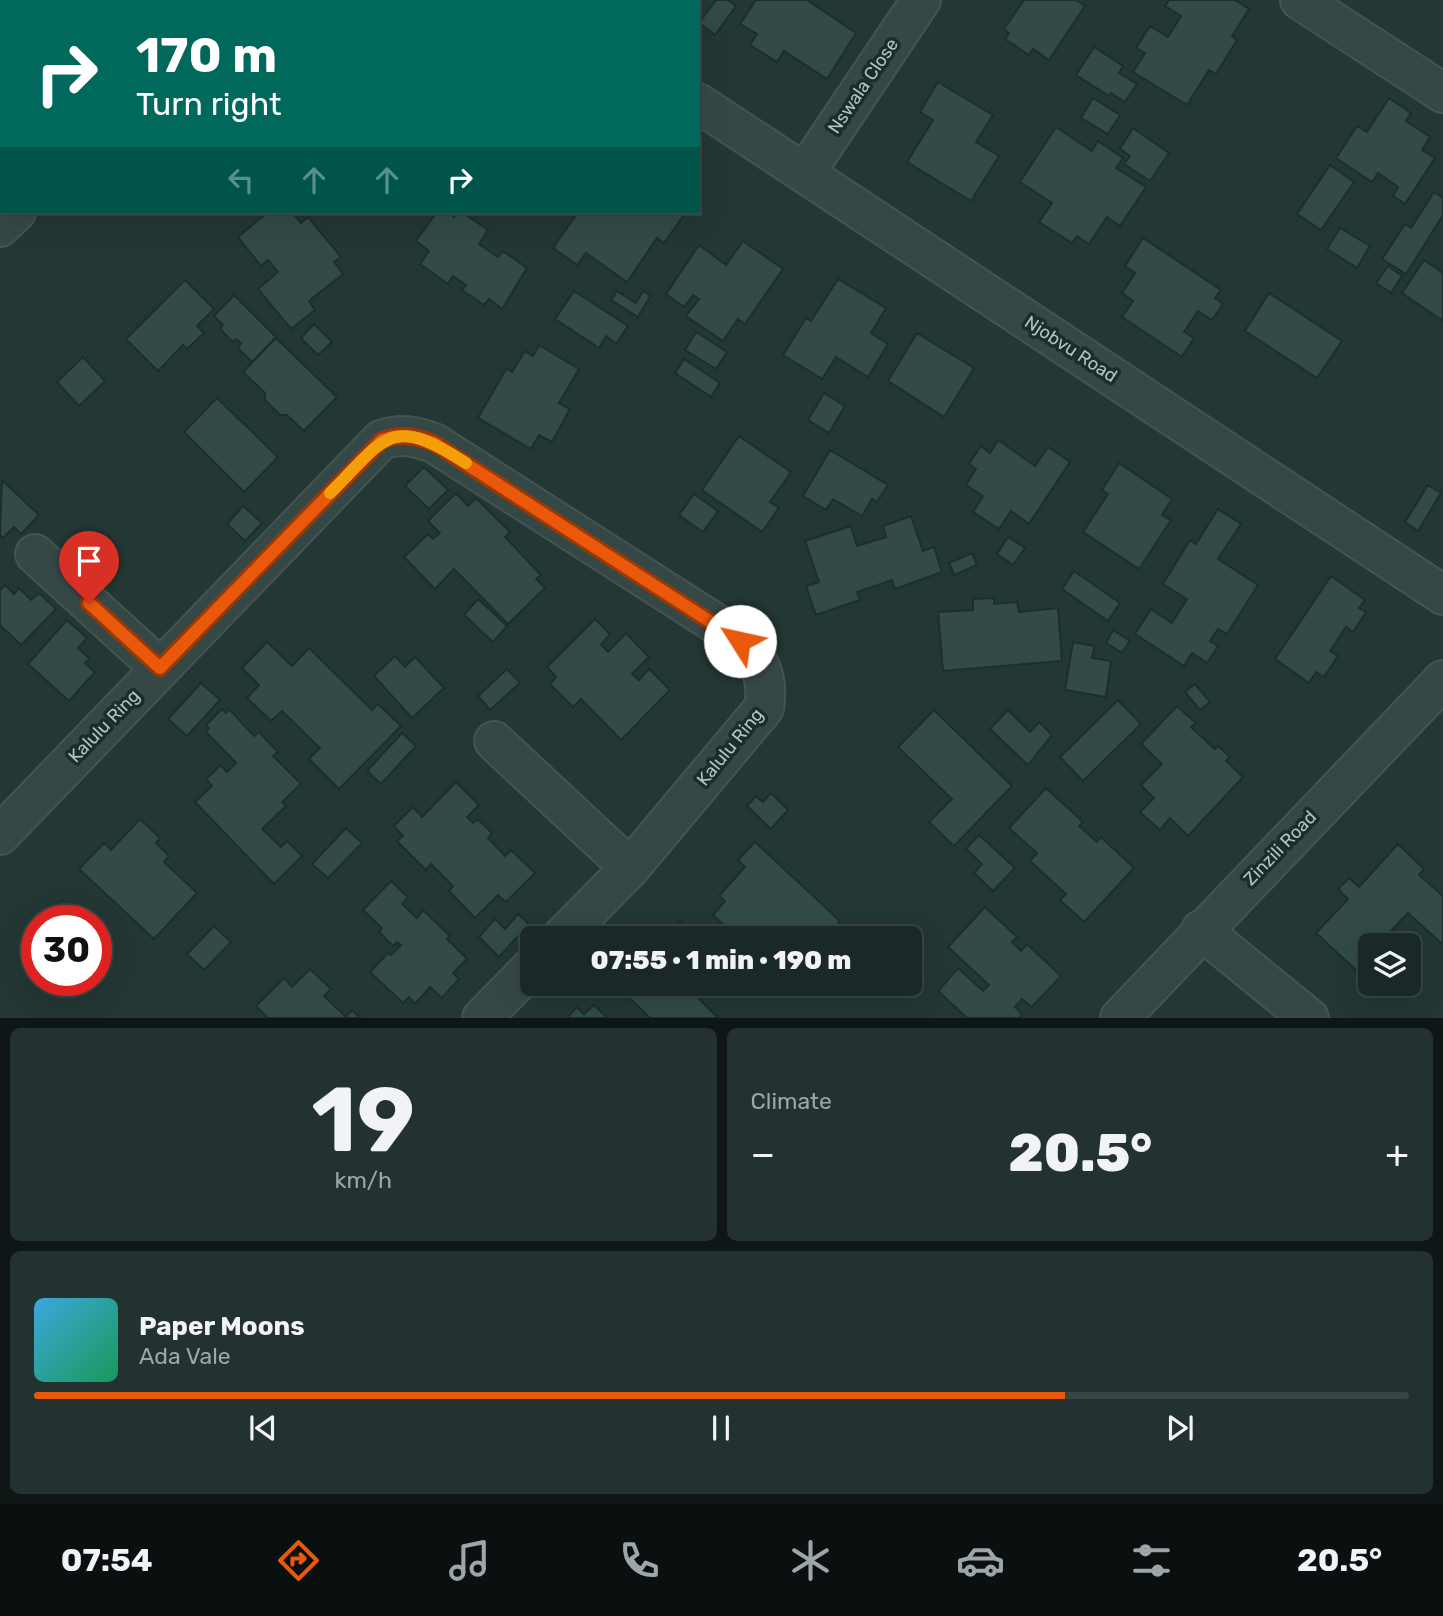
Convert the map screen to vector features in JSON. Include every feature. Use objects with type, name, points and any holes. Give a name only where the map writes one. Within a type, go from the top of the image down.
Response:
[{"type":"street","name":"Nswala Close","points":[[805,173],[921,0]]},
{"type":"street","points":[[1300,0],[1443,93]]},
{"type":"street","name":"Njobvu Road","points":[[700,104],[1443,595]]},
{"type":"street","points":[[0,227],[14,214]]},
{"type":"street","name":"Kalulu Ring","points":[[0,835],[382,440],[396,435],[412,435],[434,443],[729,632],[751,650],[763,667],[767,688],[764,708],[630,868],[573,926]]},
{"type":"street","points":[[36,554],[160,668]]},
{"type":"street","name":"Zinzili Road","points":[[1120,1017],[1443,680]]},
{"type":"street","points":[[494,741],[630,868]]},
{"type":"street","points":[[1201,930],[1309,1017]]},
{"type":"street","points":[[482,1017],[520,979]]},
{"type":"building","points":[[716,0],[728,0],[736,6],[715,35],[700,22]]},
{"type":"building","points":[[756,0],[807,0],[856,33],[827,79],[784,51],[777,62],[750,45],[757,34],[740,24]]},
{"type":"building","points":[[1024,0],[1076,0],[1085,6],[1049,60],[1033,49],[1029,55],[1005,39],[1009,33],[1004,29]]},
{"type":"building","points":[[1169,0],[1235,0],[1249,9],[1232,36],[1237,40],[1216,74],[1209,70],[1187,105],[1133,72],[1145,53],[1136,48],[1150,26],[1168,37],[1181,16],[1165,6]]},
{"type":"building","points":[[1094,47],[1123,66],[1119,73],[1137,84],[1125,102],[1111,93],[1109,96],[1076,75]]},
{"type":"building","points":[[938,82],[993,115],[976,142],[999,156],[971,201],[907,162],[933,120],[920,112]]},
{"type":"building","points":[[1093,98],[1120,115],[1108,134],[1081,118]]},
{"type":"building","points":[[1389,98],[1411,113],[1406,121],[1430,137],[1422,150],[1435,158],[1405,204],[1393,196],[1398,187],[1378,173],[1372,182],[1336,158],[1357,126],[1367,132]]},
{"type":"building","points":[[1056,127],[1092,151],[1098,141],[1123,158],[1116,168],[1146,187],[1120,226],[1107,217],[1089,244],[1077,236],[1072,243],[1039,222],[1052,203],[1020,182]]},
{"type":"building","points":[[1133,128],[1169,153],[1150,181],[1124,164],[1130,156],[1120,149]]},
{"type":"building","points":[[1330,165],[1354,182],[1321,230],[1297,214]]},
{"type":"building","points":[[1434,192],[1443,198],[1443,215],[1406,274],[1382,259],[1405,224],[1411,228]]},
{"type":"building","points":[[266,214],[294,214],[301,223],[308,217],[341,257],[334,262],[343,274],[309,301],[315,310],[291,329],[258,289],[278,272],[268,260],[261,266],[238,237]]},
{"type":"building","points":[[436,214],[450,214],[454,217],[456,214],[465,214],[488,230],[479,244],[498,257],[503,251],[527,268],[502,309],[489,299],[484,305],[462,290],[466,285],[453,276],[448,284],[420,264],[429,251],[416,241]]},
{"type":"building","points":[[577,214],[685,214],[664,243],[657,238],[627,282],[586,253],[577,265],[553,248]]},
{"type":"building","points":[[1340,228],[1370,246],[1357,268],[1327,249]]},
{"type":"building","points":[[1143,238],[1221,290],[1215,298],[1223,304],[1212,320],[1198,311],[1184,332],[1194,338],[1182,357],[1122,317],[1133,301],[1122,293],[1135,273],[1125,266]]},
{"type":"building","points":[[743,241],[783,269],[745,324],[738,319],[723,341],[686,316],[699,299],[693,295],[684,307],[666,294],[699,245],[726,265]]},
{"type":"building","points":[[1424,260],[1443,273],[1443,321],[1402,293]]},
{"type":"building","points":[[1388,266],[1402,276],[1391,293],[1376,283]]},
{"type":"building","points":[[838,279],[886,308],[871,333],[888,344],[868,377],[836,357],[822,379],[783,355],[806,318],[811,321]]},
{"type":"building","points":[[185,280],[214,309],[197,326],[204,333],[187,349],[183,345],[158,371],[126,339]]},
{"type":"building","points":[[574,291],[628,326],[616,344],[606,336],[599,348],[555,319]]},
{"type":"building","points":[[617,291],[636,303],[643,291],[651,295],[638,317],[611,300]]},
{"type":"building","points":[[1269,293],[1342,341],[1317,378],[1245,331]]},
{"type":"building","points":[[234,295],[276,337],[252,362],[238,348],[241,343],[236,339],[233,342],[220,329],[223,325],[214,316]]},
{"type":"building","points":[[314,324],[332,342],[318,355],[301,338]]},
{"type":"building","points":[[696,332],[727,352],[716,369],[685,350]]},
{"type":"building","points":[[917,333],[974,368],[944,417],[888,381]]},
{"type":"building","points":[[276,338],[337,397],[304,431],[287,415],[280,415],[265,400],[265,393],[243,372]]},
{"type":"building","points":[[539,345],[579,369],[559,403],[570,409],[552,442],[539,435],[531,449],[478,418],[506,369],[512,372],[525,351],[533,356]]},
{"type":"building","points":[[83,357],[105,381],[79,406],[57,382]]},
{"type":"building","points":[[684,359],[720,383],[711,397],[675,373]]},
{"type":"building","points":[[824,393],[845,406],[829,433],[808,420]]},
{"type":"building","points":[[217,398],[278,457],[244,492],[184,432]]},
{"type":"building","points":[[739,436],[791,472],[770,502],[779,508],[762,532],[702,490]]},
{"type":"building","points":[[998,440],[1035,466],[1048,447],[1070,462],[1029,524],[1011,511],[999,529],[973,512],[983,496],[966,485],[976,469],[969,464],[981,446],[990,453]]},
{"type":"building","points":[[830,450],[888,485],[877,502],[872,499],[862,516],[833,499],[826,510],[803,496]]},
{"type":"building","points":[[1119,463],[1172,499],[1162,515],[1171,520],[1139,569],[1083,532],[1108,494],[1102,490]]},
{"type":"building","points":[[424,467],[448,490],[429,509],[405,486]]},
{"type":"building","points":[[2,480],[39,515],[21,534],[14,527],[3,538],[0,535]]},
{"type":"building","points":[[1428,485],[1441,493],[1418,531],[1405,522]]},
{"type":"building","points":[[456,493],[468,506],[476,498],[510,532],[505,537],[541,575],[536,579],[545,588],[508,624],[454,569],[435,589],[404,557],[428,534],[433,539],[440,533],[428,521]]},
{"type":"building","points":[[694,494],[718,511],[703,532],[679,515]]},
{"type":"building","points":[[243,506],[262,523],[245,541],[227,524]]},
{"type":"building","points":[[1218,509],[1241,524],[1218,559],[1258,585],[1227,634],[1218,629],[1210,641],[1218,646],[1207,663],[1192,653],[1184,666],[1135,634],[1151,609],[1172,623],[1187,599],[1163,584],[1190,540],[1196,544]]},
{"type":"building","points":[[911,516],[923,551],[934,547],[942,572],[895,589],[892,580],[857,592],[860,600],[816,615],[806,586],[819,582],[805,541],[851,526],[857,546],[886,537],[883,526]]},
{"type":"building","points":[[1008,537],[1025,548],[1013,565],[997,554]]},
{"type":"building","points":[[972,553],[977,565],[954,575],[949,563]]},
{"type":"building","points":[[1074,571],[1120,603],[1108,621],[1062,589]]},
{"type":"building","points":[[1331,576],[1365,600],[1359,608],[1366,612],[1353,632],[1346,627],[1330,651],[1338,656],[1324,677],[1316,672],[1309,683],[1275,659]]},
{"type":"building","points":[[5,585],[14,594],[19,588],[31,600],[39,593],[56,609],[21,645],[0,625],[0,590]]},
{"type":"building","points":[[994,598],[994,604],[1017,602],[1019,612],[1058,608],[1062,661],[943,671],[938,612],[973,610],[973,599]]},
{"type":"building","points":[[478,599],[507,626],[493,642],[464,615]]},
{"type":"building","points":[[595,619],[610,634],[601,645],[608,652],[626,633],[649,657],[632,674],[639,680],[649,669],[670,690],[621,740],[581,699],[573,707],[550,684],[556,677],[547,667]]},
{"type":"building","points":[[67,620],[87,638],[78,648],[90,659],[85,663],[95,672],[69,701],[28,664]]},
{"type":"building","points":[[1113,630],[1130,641],[1122,653],[1106,643]]},
{"type":"building","points":[[267,642],[292,666],[309,648],[372,710],[378,704],[401,726],[339,789],[309,759],[320,748],[282,711],[271,721],[247,698],[259,685],[242,668]]},
{"type":"building","points":[[1073,642],[1095,646],[1092,658],[1111,661],[1106,697],[1065,690]]},
{"type":"building","points":[[395,656],[405,667],[415,657],[444,688],[412,718],[374,676]]},
{"type":"building","points":[[507,669],[520,683],[490,710],[478,696]]},
{"type":"building","points":[[201,683],[220,700],[187,736],[168,719]]},
{"type":"building","points":[[1195,684],[1210,702],[1200,710],[1185,692]]},
{"type":"building","points":[[1118,700],[1141,724],[1083,781],[1060,757]]},
{"type":"building","points":[[1177,706],[1196,723],[1191,727],[1215,749],[1218,746],[1230,757],[1226,761],[1243,777],[1188,836],[1170,818],[1160,830],[1140,812],[1154,798],[1141,785],[1162,764],[1141,744]]},
{"type":"building","points":[[222,709],[226,713],[229,709],[254,736],[259,732],[278,752],[273,756],[301,784],[282,802],[286,806],[262,829],[281,847],[287,841],[302,856],[274,884],[195,802],[212,786],[206,779],[221,765],[227,772],[236,763],[206,732],[209,728],[206,725]]},
{"type":"building","points":[[934,710],[1012,786],[954,846],[929,822],[952,799],[898,747]]},
{"type":"building","points":[[1008,710],[1030,732],[1039,722],[1052,735],[1028,765],[990,729]]},
{"type":"building","points":[[402,733],[416,746],[381,784],[367,771]]},
{"type":"building","points":[[456,782],[479,805],[467,817],[473,823],[478,819],[492,833],[488,838],[505,856],[511,850],[535,873],[506,902],[498,895],[475,918],[449,891],[453,886],[431,864],[426,870],[397,841],[403,836],[394,826],[413,807],[422,817]]},
{"type":"building","points":[[1046,788],[1083,822],[1079,826],[1097,842],[1101,837],[1134,868],[1084,922],[1060,900],[1066,894],[1030,861],[1037,853],[1009,828]]},
{"type":"building","points":[[771,793],[788,810],[771,829],[747,806],[756,796],[763,802]]},
{"type":"building","points":[[140,819],[160,838],[156,843],[169,856],[164,862],[197,893],[154,939],[79,869],[104,843],[111,850]]},
{"type":"building","points":[[346,828],[362,843],[328,878],[312,864]]},
{"type":"building","points":[[979,835],[1015,868],[993,891],[974,873],[982,864],[966,849]]},
{"type":"building","points":[[755,842],[840,921],[835,926],[724,926],[713,915],[725,901],[719,896],[745,867],[738,860]]},
{"type":"building","points":[[1398,844],[1424,869],[1419,875],[1443,896],[1443,941],[1441,943],[1408,913],[1389,933],[1358,933],[1356,970],[1316,933],[1348,899],[1338,889],[1349,878],[1359,887]]},
{"type":"building","points":[[391,881],[408,897],[402,904],[417,918],[423,910],[450,936],[447,939],[467,959],[453,973],[459,979],[442,998],[430,987],[415,1004],[409,997],[403,1003],[370,972],[388,953],[391,955],[401,945],[397,942],[393,946],[379,932],[382,928],[363,910]]},
{"type":"building","points":[[985,907],[1017,937],[1012,942],[1021,951],[1027,944],[1061,976],[1032,1007],[1022,999],[1015,1007],[1022,1014],[1019,1018],[967,1018],[938,991],[958,968],[983,991],[989,985],[948,947]]},
{"type":"building","points":[[518,914],[529,924],[520,926],[520,934],[499,957],[479,937],[495,919],[505,929]]},
{"type":"building","points":[[214,926],[231,942],[204,970],[187,954]]},
{"type":"building","points":[[310,969],[331,989],[324,996],[346,1017],[352,1010],[360,1018],[268,1018],[256,1006],[284,978],[292,987]]},
{"type":"building","points":[[627,996],[696,996],[718,1018],[650,1018]]},
{"type":"building","points":[[594,1005],[607,1018],[567,1018],[577,1007],[584,1014]]},
{"type":"slow traffic","points":[[330,493],[382,440],[396,435],[412,435],[434,443],[466,463]]},
{"type":"route","points":[[89,603],[160,668],[382,440],[396,435],[412,435],[434,443],[740,641]]}]
